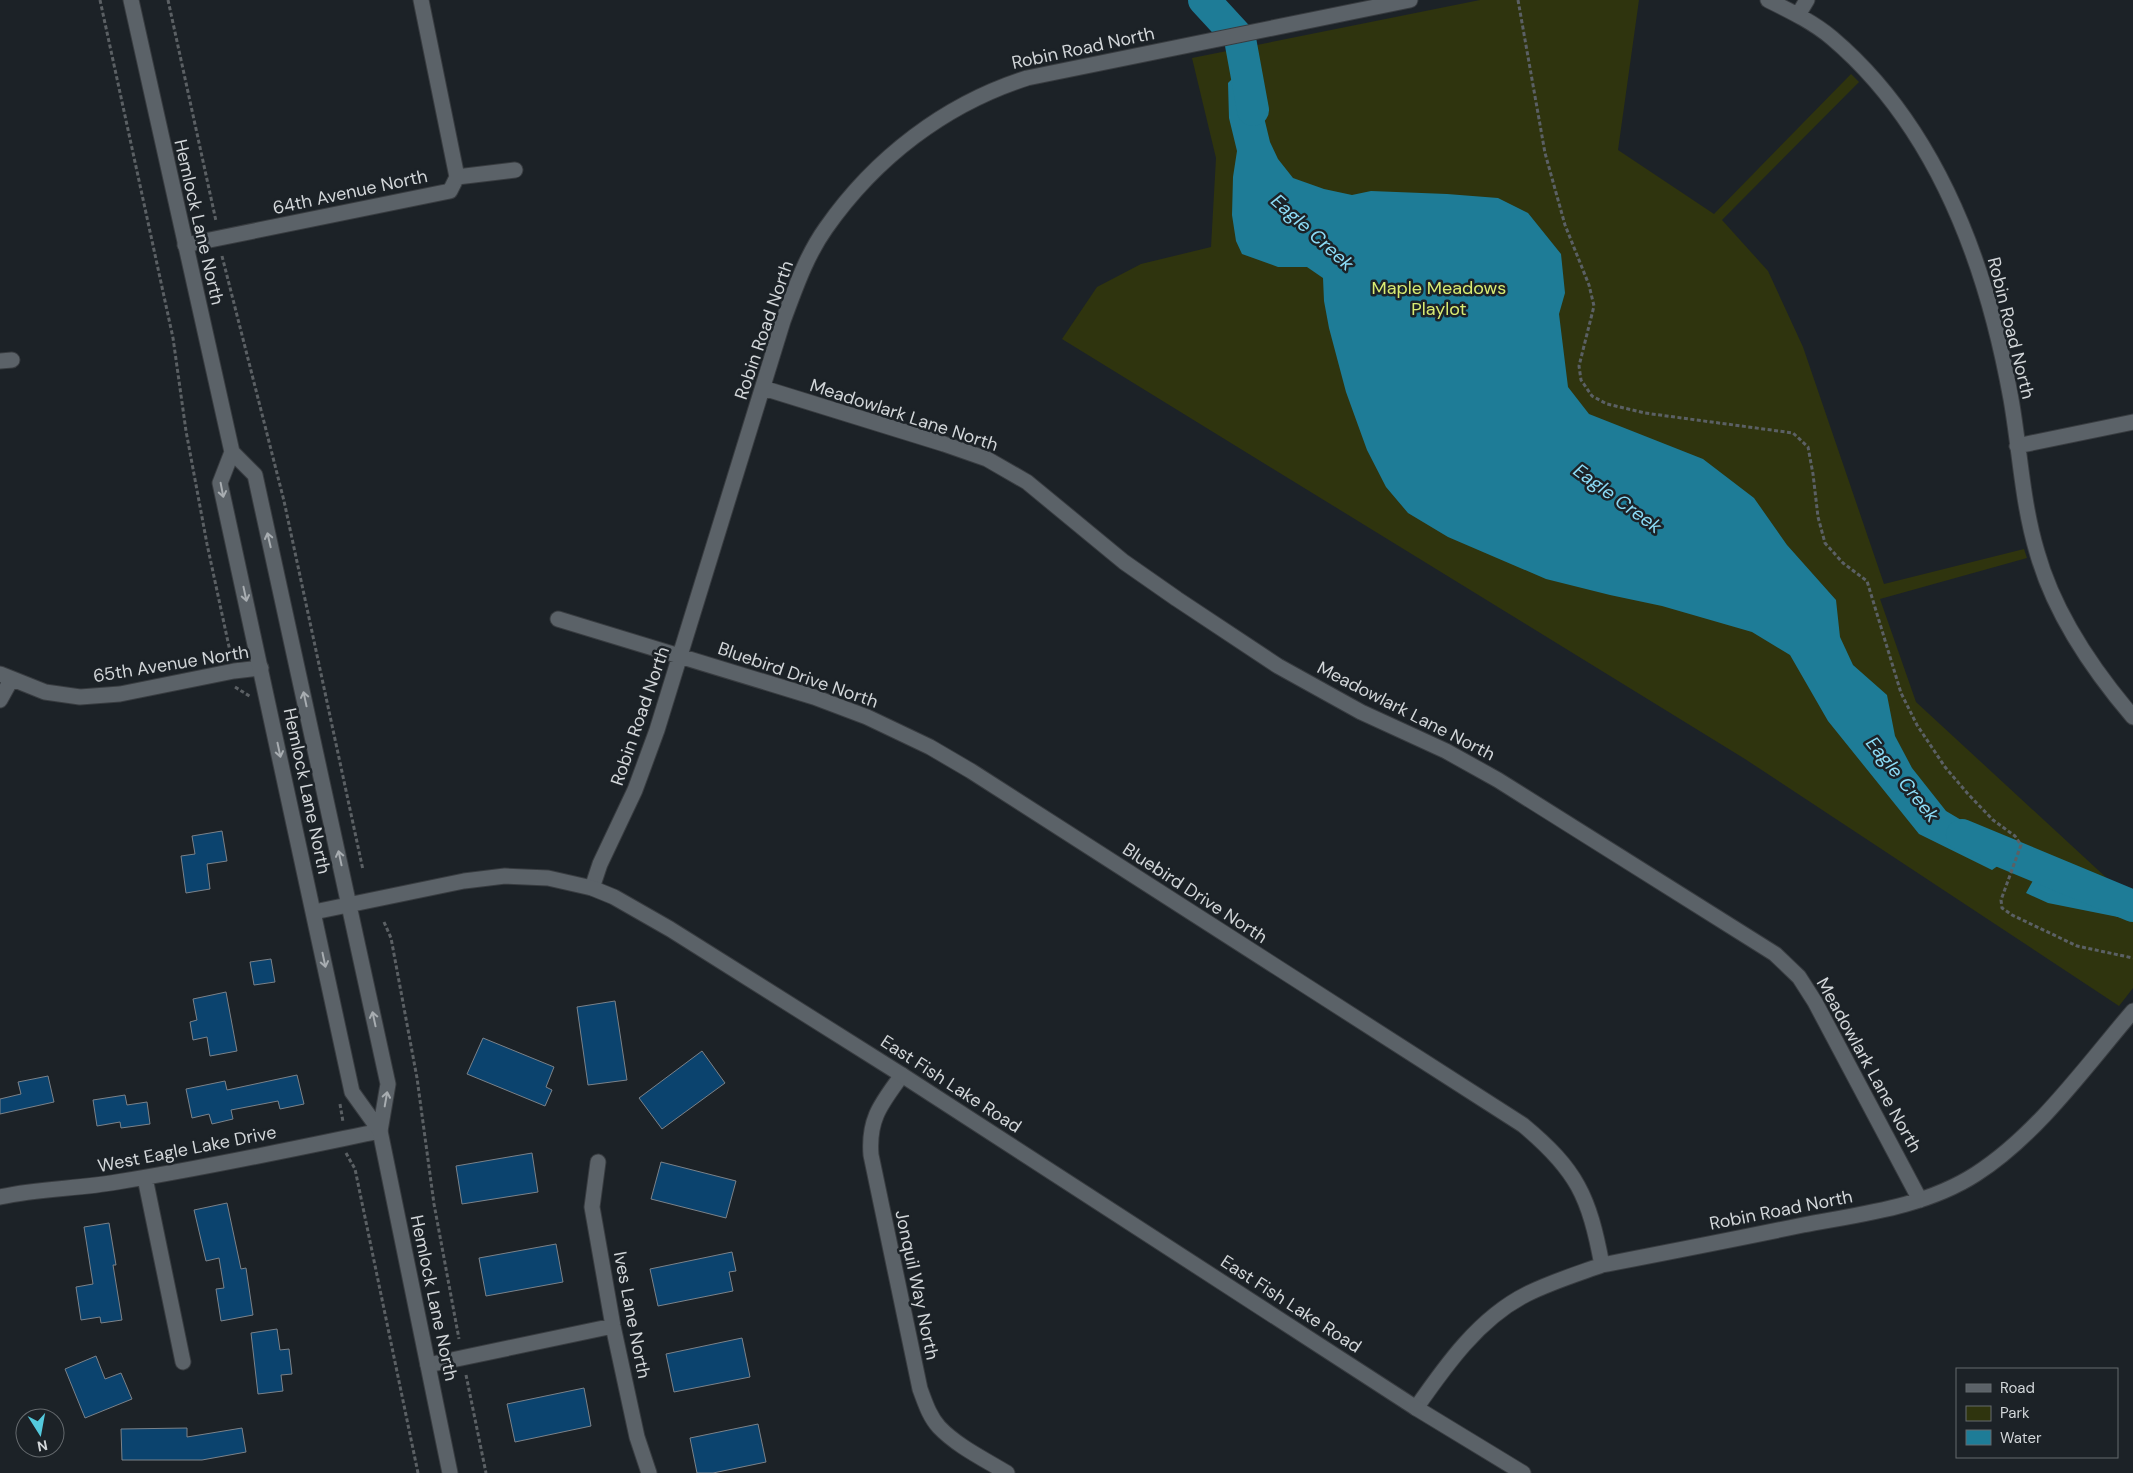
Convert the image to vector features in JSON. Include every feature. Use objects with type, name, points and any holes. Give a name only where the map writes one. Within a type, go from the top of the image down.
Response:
[{"type":"street","name":"Hemlock Lane North","points":[[132,0],[232,452],[255,475],[350,905],[388,1084],[380,1131],[450,1473]]},
{"type":"street","points":[[420,0],[457,177],[515,170]]},
{"type":"street","name":"Robin Road North","points":[[592,888],[600,864],[635,790],[680,656],[783,321],[800,274],[825,229],[854,191],[889,156],[929,124],[1000,86],[1027,78],[1410,0]]},
{"type":"street","name":"Robin Road North","points":[[1768,0],[1798,15],[1831,37],[1869,73],[1902,112],[1939,174],[1974,255],[2001,350],[2028,514],[2037,553],[2059,607],[2087,657],[2133,717]]},
{"type":"street","points":[[1798,15],[1807,0]]},
{"type":"street","name":"64th Avenue North","points":[[185,245],[450,191],[457,177]]},
{"type":"street","name":"Meadowlark Lane North","points":[[763,388],[987,459],[1027,482],[1124,562],[1278,666],[1361,712],[1446,751],[1498,780],[1775,954],[1799,977],[1815,1002],[1920,1200]]},
{"type":"street","points":[[2017,446],[2133,422]]},
{"type":"street","name":"Hemlock Lane North","points":[[232,452],[220,483],[352,1092],[380,1131]]},
{"type":"street","name":"Bluebird Drive North","points":[[558,618],[814,697],[867,717],[930,747],[987,782],[1523,1125],[1561,1160],[1580,1189],[1597,1237],[1602,1265]]},
{"type":"street","name":"65th Avenue North","points":[[5,677],[45,692],[80,697],[120,694],[261,668]]},
{"type":"street","points":[[0,700],[5,677]]},
{"type":"street","name":"East Fish Lake Road","points":[[314,912],[464,881],[506,876],[548,878],[592,888],[614,897],[670,929],[902,1075],[1416,1408],[1523,1473]]},
{"type":"street","name":"Robin Road North","points":[[1416,1408],[1445,1367],[1489,1319],[1525,1295],[1562,1279],[1602,1265],[1890,1208],[1944,1191],[1975,1175],[2008,1151],[2040,1120],[2133,1011]]},
{"type":"street","name":"Jonquil Way North","points":[[902,1075],[877,1110],[872,1124],[870,1140],[871,1155],[920,1389],[927,1408],[938,1426],[952,1438],[1007,1473]]},
{"type":"street","name":"West Eagle Lake Drive","points":[[0,1197],[49,1189],[93,1186],[145,1178],[380,1131]]},
{"type":"street","name":"Ives Lane North","points":[[598,1162],[592,1207],[613,1326],[637,1437],[649,1473]]},
{"type":"street","points":[[145,1178],[183,1362]]},
{"type":"street","points":[[428,1365],[613,1326]]},
{"type":"path","points":[[168,0],[216,221]]},
{"type":"path","points":[[1518,0],[1545,153],[1565,225],[1589,285],[1594,306],[1579,366],[1581,380],[1592,396],[1607,404],[1645,413],[1793,433],[1808,448],[1818,518],[1825,543],[1843,563],[1867,581],[1901,693],[1918,725],[1945,768],[1993,820],[2016,836],[2021,846],[2000,900],[2002,908],[2012,915],[2077,946],[2133,958]]},
{"type":"path","points":[[222,256],[284,501],[363,870]]},
{"type":"path","points":[[384,922],[391,938],[417,1078],[434,1204],[458,1338]]},
{"type":"path","points":[[466,1375],[486,1473]]},
{"type":"green space","name":"Maple Meadows Playlot","points":[[1480,0],[1639,0],[1618,150],[1714,214],[1851,74],[1859,82],[1722,220],[1768,271],[1803,347],[1884,584],[2024,549],[2027,558],[1880,599],[1916,702],[2111,882],[2133,889],[2133,988],[2119,1006],[1745,759],[1062,339],[1097,287],[1141,264],[1211,247],[1216,158],[1192,58]]},
{"type":"water","points":[[1245,66],[1261,82],[1263,113],[1270,142],[1278,159],[1293,178],[1324,189],[1352,195],[1371,191],[1498,198],[1528,213],[1561,254],[1565,293],[1559,314],[1568,387],[1589,414],[1703,459],[1754,498],[1787,545],[1836,600],[1840,637],[1853,665],[1887,695],[1895,736],[1912,768],[1946,811],[2005,846],[1999,865],[1992,870],[1919,834],[1828,721],[1790,655],[1752,632],[1662,606],[1546,579],[1448,537],[1408,513],[1386,487],[1367,450],[1346,392],[1329,328],[1324,301],[1323,278],[1307,267],[1278,267],[1242,254],[1236,241],[1232,215],[1233,177],[1237,151],[1229,118],[1228,83]]},
{"type":"water","points":[[2044,861],[2091,875],[2121,897],[2133,901],[2133,920],[2048,903],[2026,893]]},
{"type":"building","points":[[222,831],[227,861],[207,864],[210,889],[186,893],[181,856],[195,854],[192,836]]},
{"type":"building","points":[[271,959],[275,982],[254,985],[250,962]]},
{"type":"building","points":[[226,992],[237,1051],[210,1056],[207,1037],[193,1040],[190,1022],[197,1020],[193,999]]},
{"type":"building","points":[[615,1001],[627,1080],[588,1085],[577,1007]]},
{"type":"building","points":[[483,1038],[554,1067],[546,1087],[552,1090],[545,1106],[467,1074]]},
{"type":"building","points":[[702,1051],[725,1083],[662,1129],[639,1098]]},
{"type":"building","points":[[297,1075],[304,1104],[280,1109],[278,1101],[231,1110],[233,1119],[212,1124],[209,1114],[192,1118],[186,1089],[225,1081],[227,1090]]},
{"type":"building","points":[[48,1076],[54,1102],[0,1114],[0,1099],[21,1094],[18,1082]]},
{"type":"building","points":[[125,1095],[127,1105],[147,1102],[150,1124],[121,1128],[120,1122],[97,1126],[93,1100]]},
{"type":"building","points":[[532,1153],[538,1192],[462,1204],[456,1166]]},
{"type":"building","points":[[661,1162],[736,1181],[726,1218],[651,1199]]},
{"type":"building","points":[[227,1203],[241,1269],[246,1268],[253,1315],[221,1321],[216,1289],[224,1288],[219,1258],[206,1261],[194,1210]]},
{"type":"building","points":[[109,1223],[116,1265],[113,1265],[122,1320],[101,1323],[100,1317],[81,1320],[76,1287],[93,1284],[84,1227]]},
{"type":"building","points":[[556,1244],[563,1282],[486,1296],[479,1258]]},
{"type":"building","points":[[732,1252],[736,1271],[729,1272],[733,1291],[658,1306],[650,1269]]},
{"type":"building","points":[[277,1329],[280,1350],[289,1349],[292,1374],[281,1375],[283,1391],[258,1394],[251,1333]]},
{"type":"building","points":[[742,1338],[750,1377],[674,1392],[666,1354]]},
{"type":"building","points":[[96,1356],[105,1379],[121,1373],[132,1399],[85,1418],[65,1369]]},
{"type":"building","points":[[584,1388],[591,1426],[515,1442],[507,1404]]},
{"type":"building","points":[[758,1424],[766,1462],[713,1473],[697,1473],[690,1438]]},
{"type":"building","points":[[187,1428],[187,1437],[242,1428],[246,1452],[202,1460],[122,1460],[121,1429]]},
{"type":"waterway","name":"Eagle Creek","points":[[1204,0],[1240,39],[1253,110]]},
{"type":"waterway","name":"Eagle Creek","points":[[1962,835],[2133,906]]}]
